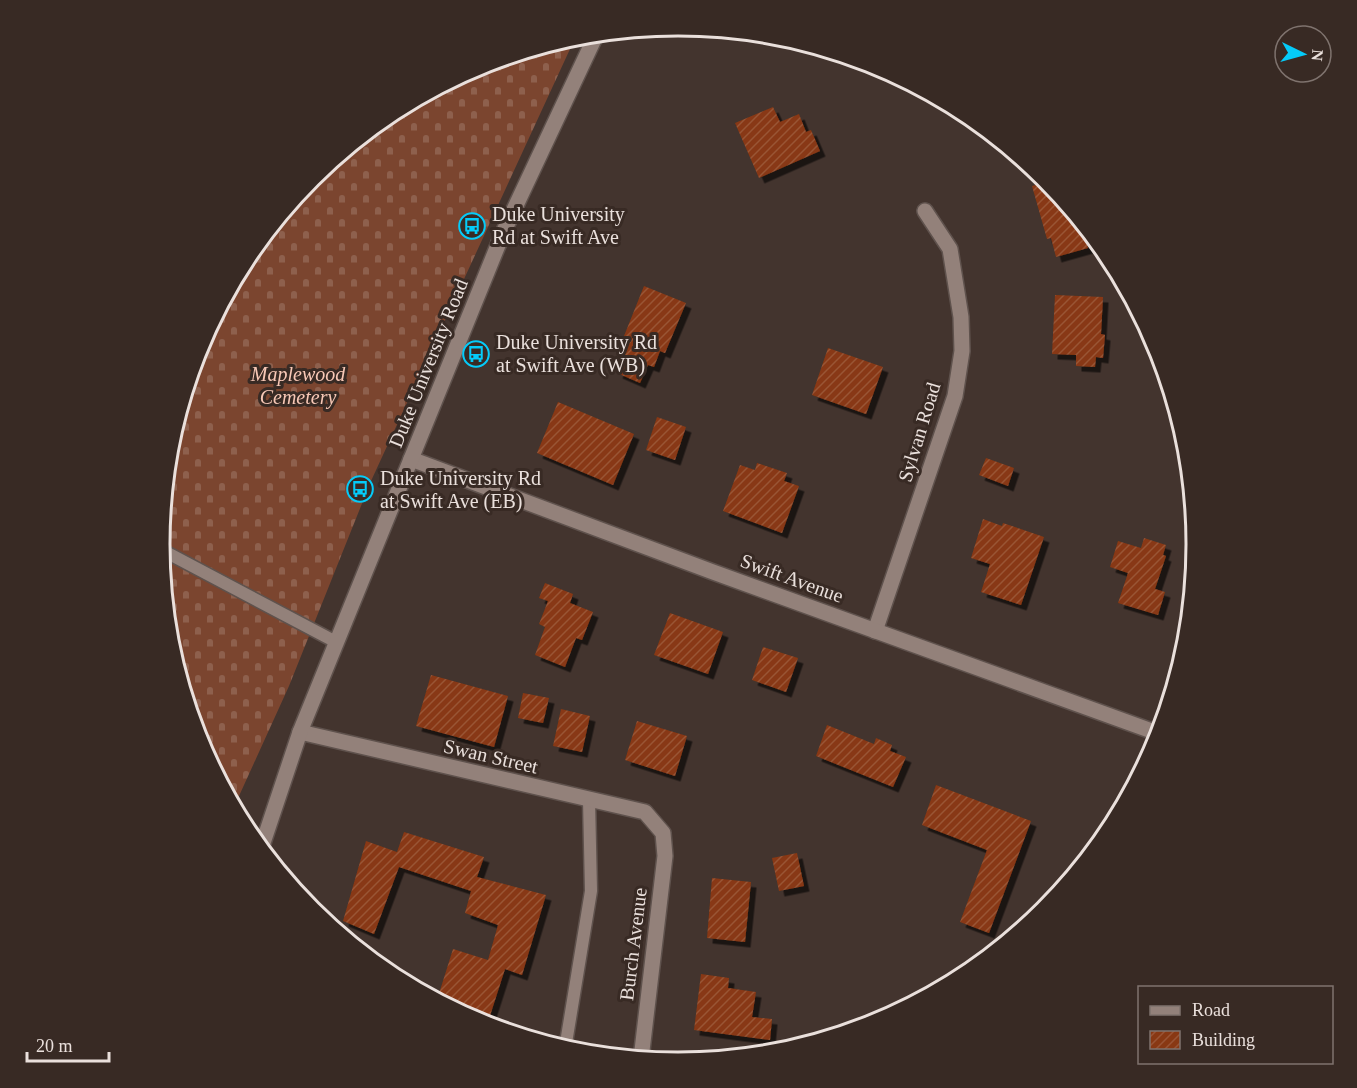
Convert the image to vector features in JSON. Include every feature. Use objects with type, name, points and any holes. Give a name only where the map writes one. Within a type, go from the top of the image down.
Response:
[{"type":"street","name":"Duke University Road","points":[[265,838],[300,732],[503,233],[592,44]]},
{"type":"street","name":"Sylvan Road","points":[[875,631],[955,396],[962,351],[961,317],[950,249],[925,211]]},
{"type":"street","name":"Swift Avenue","points":[[411,459],[713,572],[1151,731]]},
{"type":"street","name":"Swan Street","points":[[300,732],[645,812],[663,833]]},
{"type":"street","name":"Burch Avenue","points":[[642,1051],[665,856],[663,833]]},
{"type":"lane","points":[[171,555],[336,642]]},
{"type":"lane","points":[[567,1039],[591,891],[590,800]]},
{"type":"green space","name":"Maplewood Cemetery","points":[[571,48],[371,481],[289,686],[239,797],[223,769],[197,707],[180,643],[172,577],[170,544],[172,511],[180,445],[197,381],[209,350],[239,290],[275,235],[319,185],[369,141],[396,122],[454,88],[515,63]]},
{"type":"building","points":[[773,107],[780,122],[799,114],[806,132],[811,130],[820,151],[759,178],[735,123]]},
{"type":"building","points":[[1037,184],[1060,209],[1082,235],[1088,248],[1056,257],[1051,238],[1047,239],[1032,186]]},
{"type":"building","points":[[644,286],[686,303],[665,353],[660,351],[654,367],[648,365],[640,383],[617,373],[629,337],[624,336]]},
{"type":"building","points":[[1055,295],[1103,297],[1101,334],[1105,335],[1103,358],[1096,357],[1095,367],[1076,366],[1076,355],[1052,354]]},
{"type":"building","points":[[828,348],[883,367],[866,414],[812,395]]},
{"type":"building","points":[[558,402],[634,434],[613,485],[537,453]]},
{"type":"building","points":[[657,417],[686,427],[675,460],[646,450]]},
{"type":"building","points":[[986,458],[1014,468],[1008,486],[979,475]]},
{"type":"building","points":[[757,463],[787,473],[784,481],[799,486],[782,533],[723,511],[740,465],[755,470]]},
{"type":"building","points":[[983,519],[1002,526],[1003,523],[1044,537],[1021,605],[981,592],[990,564],[971,558]]},
{"type":"building","points":[[1144,538],[1166,545],[1163,555],[1166,556],[1155,589],[1165,592],[1158,615],[1118,603],[1128,573],[1110,567],[1118,541],[1141,548]]},
{"type":"building","points":[[545,583],[573,594],[570,603],[593,612],[582,640],[576,638],[565,667],[535,655],[545,627],[539,624],[548,601],[539,598]]},
{"type":"building","points":[[670,613],[723,632],[708,674],[654,655]]},
{"type":"building","points":[[763,647],[798,658],[786,692],[752,680]]},
{"type":"building","points":[[431,675],[508,696],[494,747],[416,726]]},
{"type":"building","points":[[523,693],[549,698],[543,723],[518,718]]},
{"type":"building","points":[[561,709],[590,716],[582,752],[553,746]]},
{"type":"building","points":[[637,721],[687,736],[675,776],[625,760]]},
{"type":"building","points":[[827,725],[874,744],[876,738],[892,745],[890,751],[906,757],[893,787],[816,756]]},
{"type":"building","points":[[936,785],[1031,821],[989,933],[960,922],[987,850],[922,825]]},
{"type":"building","points":[[404,832],[484,857],[477,877],[546,895],[522,975],[505,969],[490,1015],[439,992],[453,949],[488,960],[498,925],[465,913],[471,891],[399,867],[374,934],[343,921],[366,841],[397,852]]},
{"type":"building","points":[[797,853],[804,886],[779,891],[772,858]]},
{"type":"building","points":[[712,878],[751,882],[745,942],[707,938]]},
{"type":"building","points":[[701,974],[729,978],[728,988],[756,992],[752,1017],[772,1019],[770,1040],[694,1030]]},
{"type":"place","name":"Duke University Rd at Swift Ave","points":[[472,226]]},
{"type":"place","name":"Duke University Rd at Swift Ave (WB)","points":[[476,354]]},
{"type":"place","name":"Duke University Rd at Swift Ave (EB)","points":[[360,489]]}]
